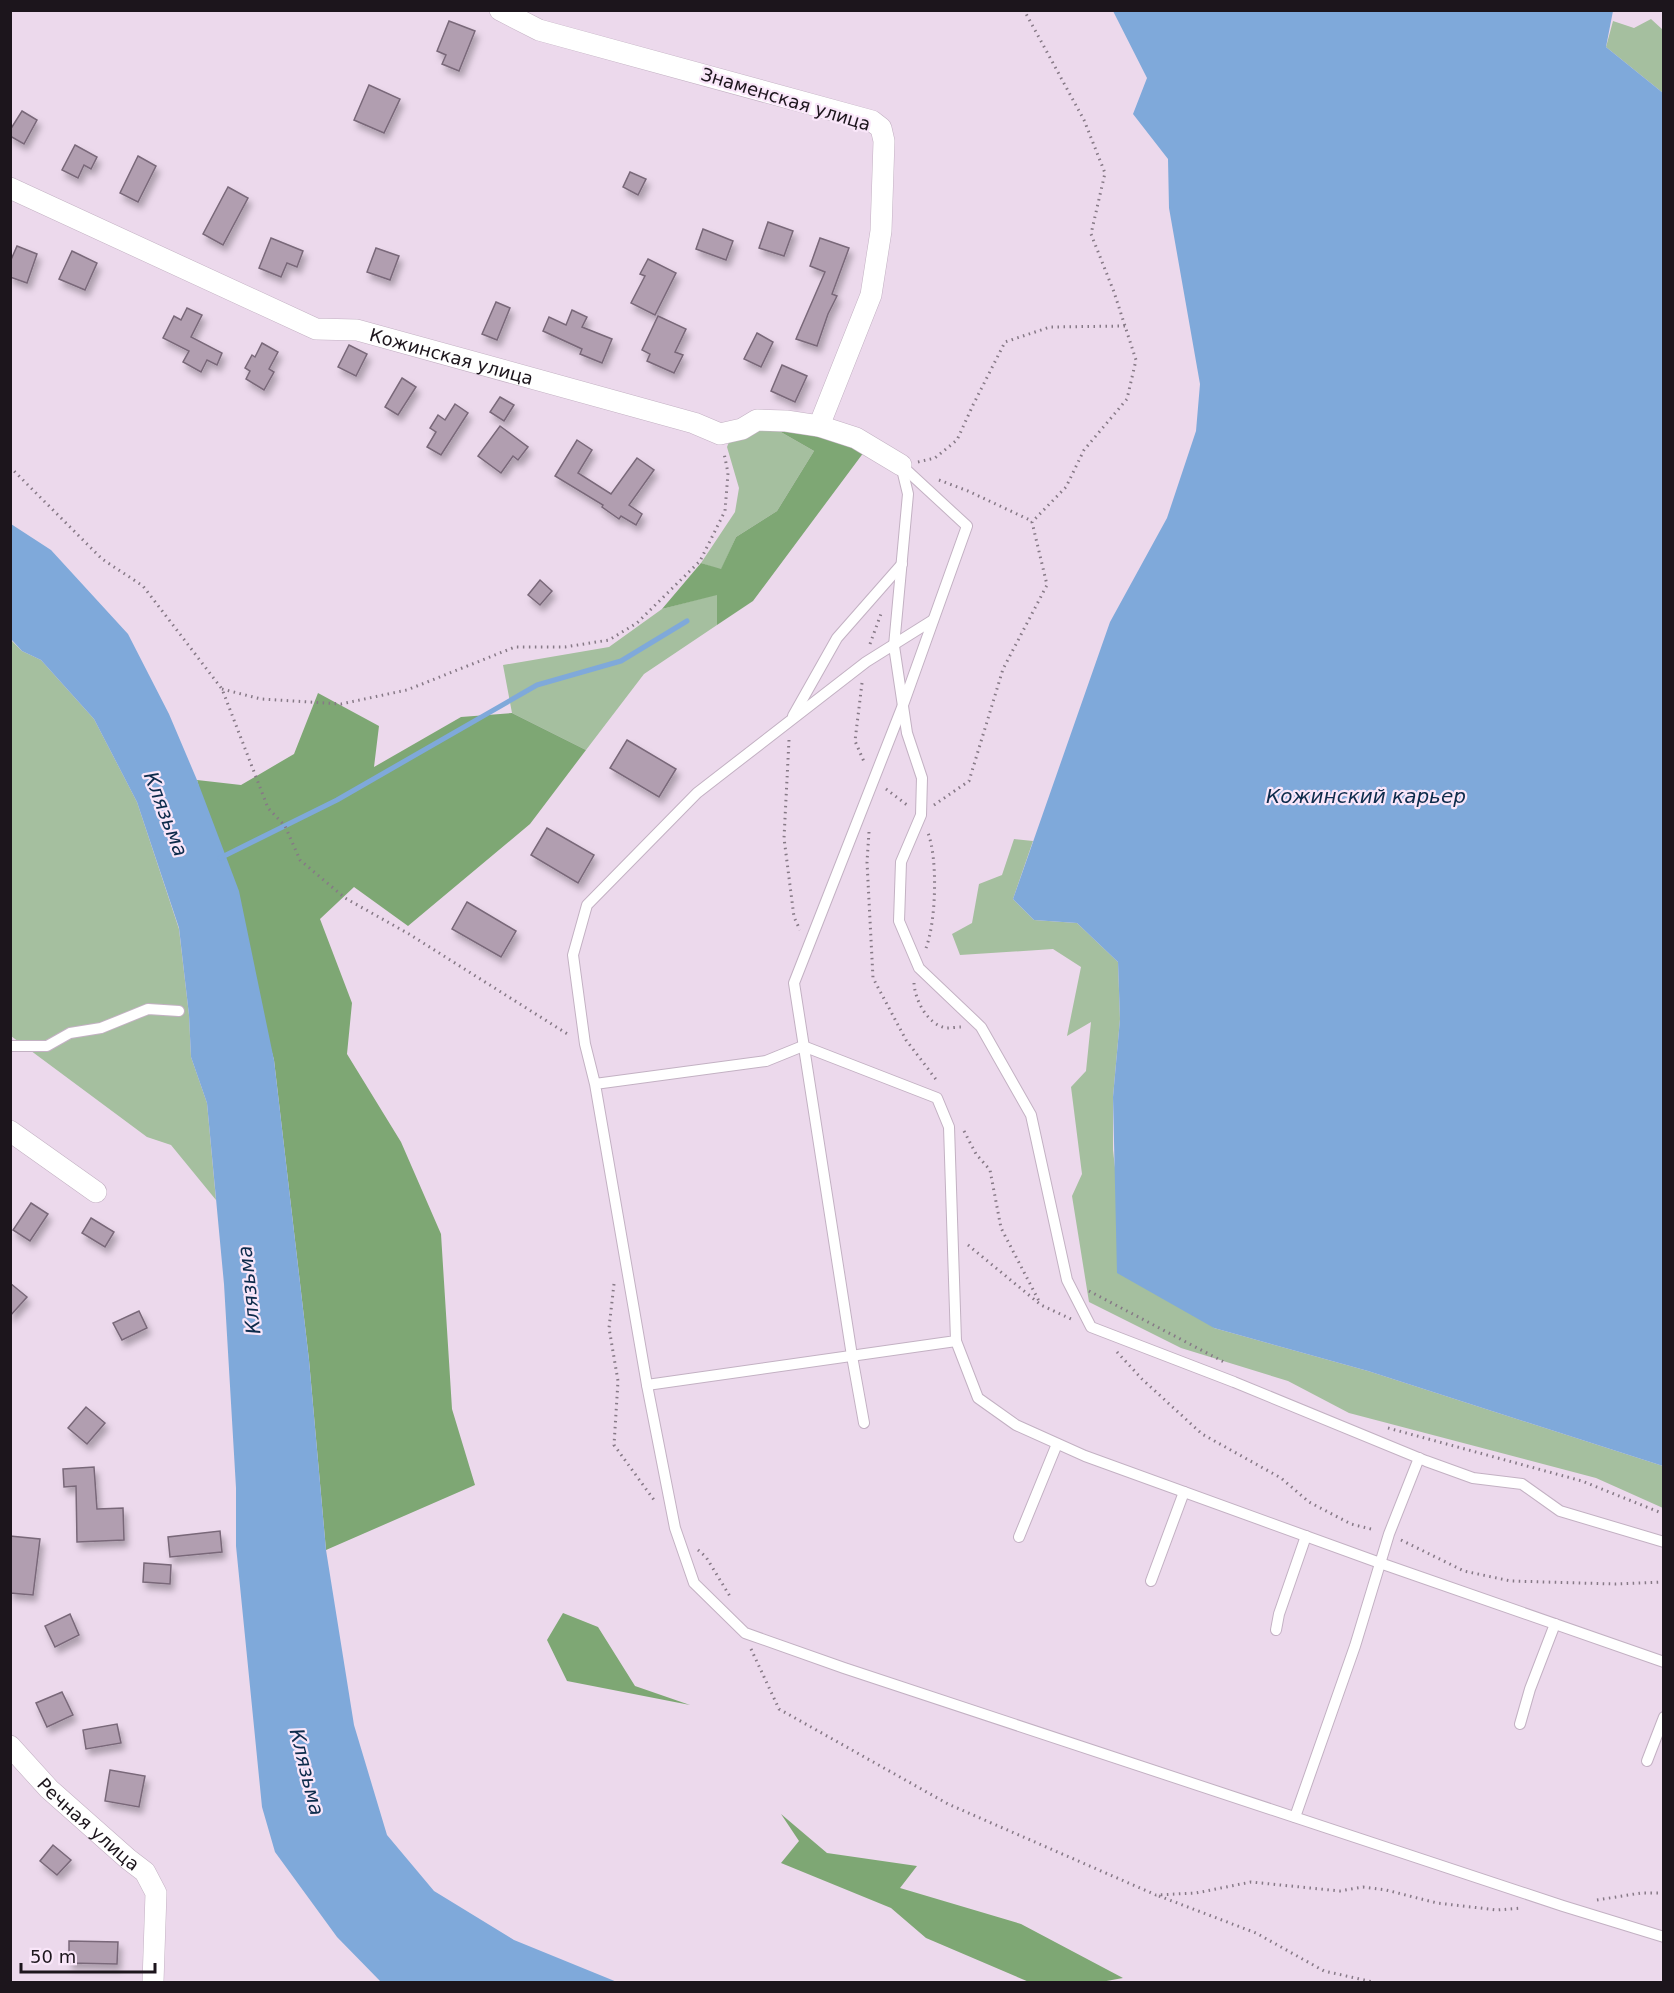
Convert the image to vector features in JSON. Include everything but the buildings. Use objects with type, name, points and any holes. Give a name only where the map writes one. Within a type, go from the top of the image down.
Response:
[{"type":"street","name":"Знаменская улица","points":[[500,10],[539,30],[872,121],[881,128],[884,141],[881,231],[871,295],[819,426]]},
{"type":"street","name":"Кожинская улица","points":[[10,189],[316,328],[357,330],[694,423],[720,434]]},
{"type":"street","points":[[720,434],[742,429],[757,420],[819,426],[856,438],[901,465]]},
{"type":"street","points":[[10,1131],[96,1192]]},
{"type":"street","name":"Речная улица","points":[[10,1746],[49,1789],[145,1872],[156,1893],[153,1983]]},
{"type":"lane","points":[[901,465],[908,494],[894,646],[907,733],[922,778],[921,815],[901,862],[899,921],[919,968],[981,1027],[1031,1115],[1067,1280],[1091,1327],[1473,1478],[1522,1484],[1560,1511],[1664,1542]]},
{"type":"lane","points":[[864,1423],[794,983],[903,705],[967,526],[901,465]]},
{"type":"lane","points":[[790,722],[837,638],[902,564]]},
{"type":"lane","points":[[933,620],[866,662],[697,793],[588,905],[573,955],[585,1044],[596,1084],[647,1385],[675,1528],[694,1583],[745,1633],[1295,1817],[1664,1936]]},
{"type":"lane","points":[[10,1046],[47,1046],[70,1034],[101,1028],[148,1009],[179,1011]]},
{"type":"lane","points":[[596,1084],[766,1061],[803,1046],[937,1098],[949,1127],[956,1341],[978,1398],[1016,1425],[1085,1456],[1380,1563],[1664,1662]]},
{"type":"lane","points":[[647,1385],[956,1341]]},
{"type":"lane","points":[[1019,1537],[1057,1444]]},
{"type":"lane","points":[[1295,1817],[1355,1646],[1389,1534],[1419,1458]]},
{"type":"lane","points":[[1151,1581],[1184,1492]]},
{"type":"lane","points":[[1276,1630],[1279,1614],[1306,1536]]},
{"type":"lane","points":[[1520,1724],[1530,1689],[1555,1624]]},
{"type":"lane","points":[[1647,1761],[1664,1717]]},
{"type":"path","points":[[1024,10],[1084,120],[1105,173],[1091,234],[1114,292],[1136,360],[1127,399],[1084,450],[1066,487],[1032,522]]},
{"type":"path","points":[[901,465],[935,458],[957,440],[1005,342],[1050,327],[1125,326]]},
{"type":"path","points":[[222,689],[261,699],[341,704],[407,690],[515,647],[565,647],[609,640],[637,623],[700,561],[725,511],[728,473],[720,434]]},
{"type":"path","points":[[10,467],[102,559],[143,586],[222,689],[268,808],[285,826],[300,860],[345,898],[409,934],[585,1044]]},
{"type":"path","points":[[935,478],[1032,522]]},
{"type":"path","points":[[921,815],[969,781],[1003,669],[1047,585],[1032,522]]},
{"type":"path","points":[[885,605],[872,636],[866,662],[859,696],[855,741],[872,780],[921,815],[929,838],[934,901],[931,934],[914,984],[916,999],[932,1020],[945,1028],[981,1027]]},
{"type":"path","points":[[790,722],[784,838],[794,917],[808,948]]},
{"type":"path","points":[[869,827],[867,862],[873,978],[906,1040],[941,1088]]},
{"type":"path","points":[[961,1126],[976,1154],[990,1170],[1001,1228],[1041,1305]]},
{"type":"path","points":[[952,1232],[1041,1305],[1091,1327],[1142,1379],[1202,1434],[1281,1478],[1309,1502],[1351,1524],[1389,1534],[1464,1571],[1511,1581],[1615,1584],[1664,1582]]},
{"type":"path","points":[[1067,1280],[1225,1362]]},
{"type":"path","points":[[1381,1427],[1582,1482],[1664,1514]]},
{"type":"path","points":[[754,1659],[779,1709],[948,1804],[1156,1895],[1256,1933],[1324,1971],[1373,1983]]},
{"type":"path","points":[[1156,1895],[1196,1893],[1251,1882],[1340,1891],[1363,1887],[1386,1890],[1437,1904],[1497,1910],[1530,1908]]},
{"type":"path","points":[[1595,1901],[1641,1893],[1664,1893]]},
{"type":"green space","points":[[1651,19],[1663,30],[1663,93],[1606,47],[1613,21],[1634,28]]},
{"type":"green space","points":[[759,430],[779,431],[814,451],[777,511],[736,537],[721,570],[701,563],[735,512],[739,488],[727,447],[729,442]]},
{"type":"green space","points":[[779,431],[823,434],[864,452],[753,601],[717,625],[717,595],[662,609],[701,563],[721,569],[736,537],[777,511],[814,451]]},
{"type":"green space","points":[[718,594],[717,625],[644,674],[586,750],[512,713],[503,665],[609,647],[662,609]]},
{"type":"green space","points":[[10,639],[22,651],[41,660],[94,719],[137,802],[179,929],[189,1015],[191,1057],[207,1103],[216,1200],[171,1145],[147,1137],[11,1036]]},
{"type":"green space","points":[[318,693],[379,726],[374,767],[461,717],[512,713],[586,750],[530,824],[408,926],[354,887],[320,919],[352,1003],[347,1054],[401,1142],[441,1234],[452,1409],[475,1485],[326,1550],[309,1360],[274,1060],[197,780],[241,785],[294,754]]},
{"type":"green space","points":[[1014,839],[1033,841],[1013,899],[1034,920],[1077,923],[1118,962],[1120,1019],[1113,1097],[1113,1150],[1117,1186],[1214,1328],[1368,1371],[1663,1466],[1663,1508],[1596,1478],[1349,1413],[1288,1381],[1181,1348],[1089,1302],[1072,1196],[1082,1174],[1071,1087],[1086,1071],[1091,1022],[1067,1036],[1081,967],[1053,949],[960,955],[952,934],[972,923],[979,884],[1002,875]]},
{"type":"green space","points":[[563,1613],[598,1627],[635,1686],[690,1705],[567,1681],[547,1640]]},
{"type":"green space","points":[[781,1814],[827,1853],[917,1866],[900,1888],[1021,1924],[1123,1978],[1101,1982],[1029,1982],[926,1938],[891,1908],[781,1863],[799,1841]]},
{"type":"water","name":"Кожинский карьер","points":[[1113,11],[1613,11],[1606,47],[1663,93],[1663,1466],[1368,1371],[1214,1328],[1117,1273],[1113,1097],[1120,1019],[1118,962],[1077,923],[1034,920],[1013,899],[1110,622],[1167,518],[1196,431],[1200,384],[1169,208],[1168,159],[1133,114],[1147,78]]},
{"type":"water","name":"Клязьма","points":[[11,524],[51,550],[128,634],[169,714],[239,891],[274,1060],[309,1360],[326,1550],[354,1725],[387,1835],[434,1891],[514,1940],[617,1982],[381,1982],[337,1937],[275,1852],[262,1807],[236,1546],[236,1488],[224,1284],[207,1103],[191,1057],[189,1015],[179,928],[137,802],[94,719],[41,660],[22,651],[11,639]]},
{"type":"waterway","points":[[220,858],[337,800],[537,685],[621,661],[687,621]]}]
